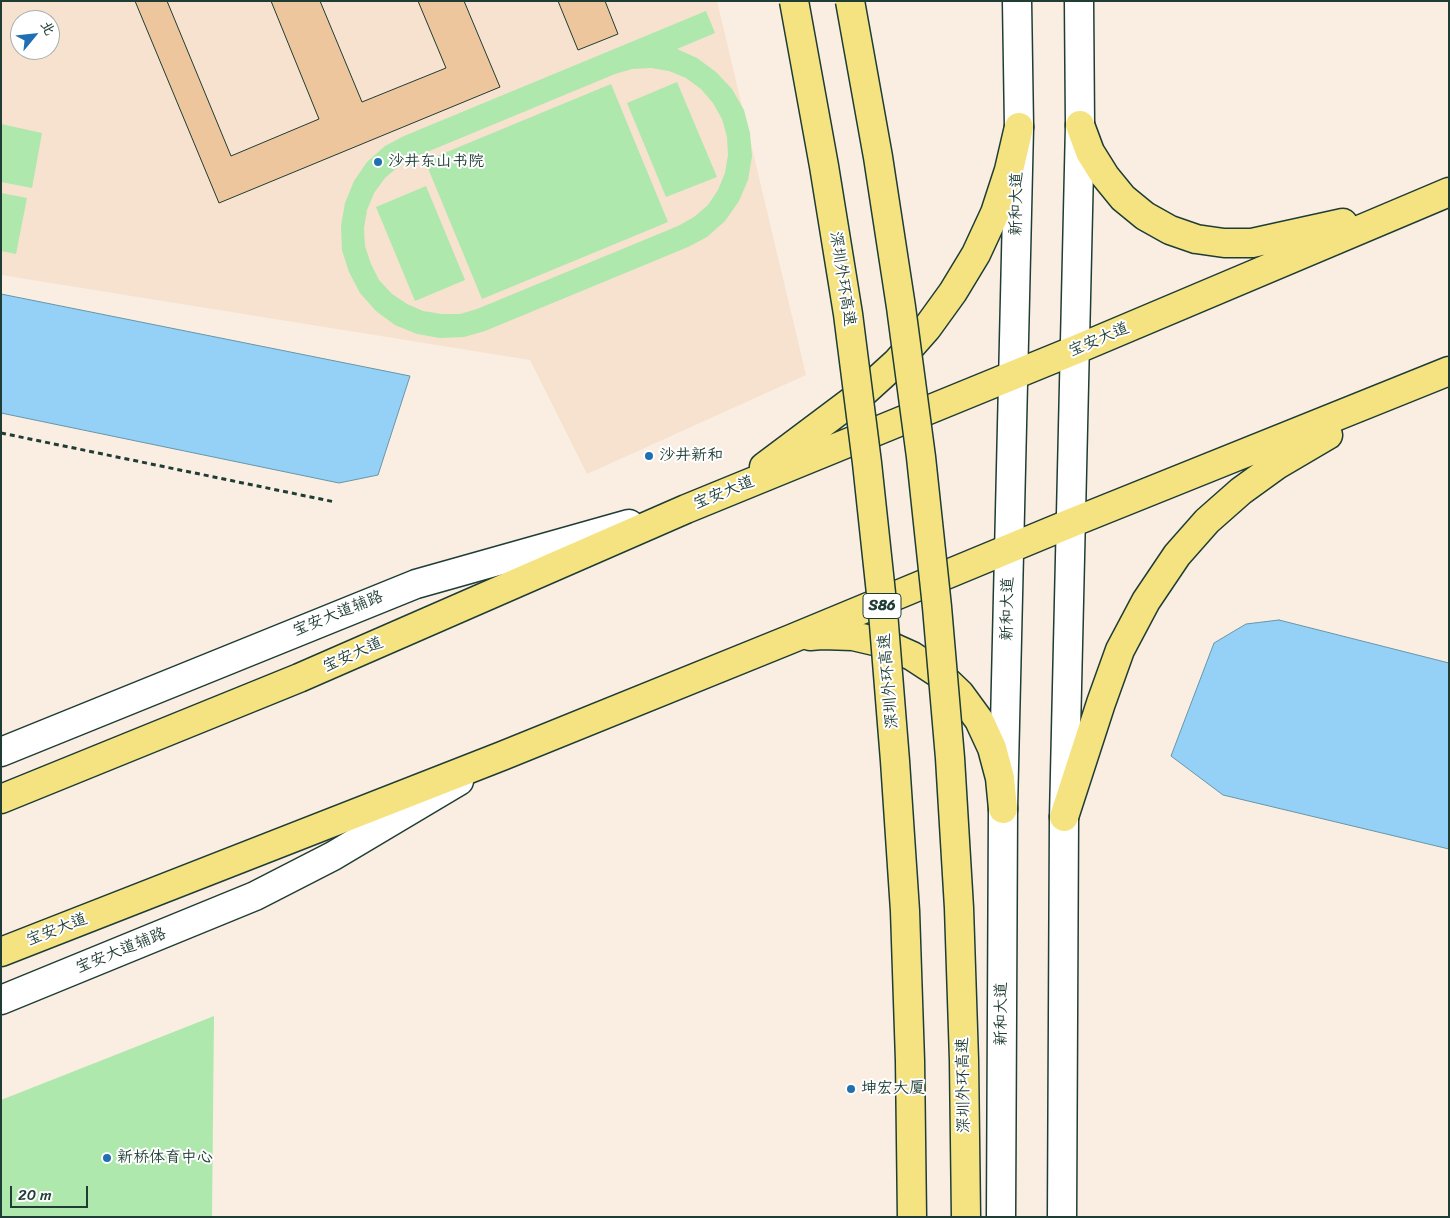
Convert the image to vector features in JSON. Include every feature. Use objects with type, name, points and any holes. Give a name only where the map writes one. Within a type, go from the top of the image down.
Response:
[{"type":"main road","name":"深圳外环高速","points":[[794,1],[824,166],[848,314],[883,612],[896,762],[904,911],[910,1061],[912,1217]]},
{"type":"main road","name":"深圳外环高速","points":[[850,1],[878,157],[901,307],[921,457],[937,607],[950,758],[959,908],[964,1060],[966,1217]]},
{"type":"main road","name":"新和大道","points":[[1001,1217],[1003,809],[1019,127],[1017,1]]},
{"type":"main road","points":[[1062,1217],[1064,817],[1080,125],[1079,1]]},
{"type":"main road","points":[[1080,125],[1090,152],[1105,176],[1123,198],[1145,216],[1170,230],[1196,239],[1224,243],[1252,242],[1406,210]]},
{"type":"main road","points":[[735,489],[864,392],[897,362],[927,328],[954,292],[976,254],[995,213],[1009,170],[1019,127]]},
{"type":"main road","name":"宝安大道","points":[[1,799],[300,678],[686,509],[1013,376],[1449,192]]},
{"type":"main road","name":"宝安大道","points":[[1,952],[502,756],[791,639],[1071,522],[1449,371]]},
{"type":"main road","points":[[1064,817],[1120,650],[1146,601],[1177,556],[1207,521],[1255,480],[1277,464],[1403,390]]},
{"type":"main road","name":"宝安大道辅路","points":[[1,752],[416,584],[686,509]]},
{"type":"main road","points":[[791,639],[822,635],[853,636],[883,643],[912,656],[938,673],[960,694],[979,720],[989,741],[1000,778],[1003,809]]},
{"type":"main road","name":"宝安大道辅路","points":[[1,1000],[255,896],[294,877],[502,756]]},
{"type":"path","points":[[1,433],[335,502]]},
{"type":"shaded area","name":"沙井东山书院","points":[[1,1],[717,1],[806,375],[587,474],[530,360],[1,275]]},
{"type":"green space","points":[[706,11],[715,33],[677,49],[697,58],[716,72],[732,89],[744,110],[750,133],[752,156],[748,180],[739,201],[725,221],[707,237],[688,247],[485,331],[464,337],[440,338],[417,334],[395,325],[376,311],[360,293],[349,272],[342,250],[341,226],[345,203],[354,181],[367,162],[385,146],[404,136]],"holes":[[[651,68],[669,71],[686,78],[701,89],[713,103],[722,119],[727,137],[728,155],[725,173],[718,190],[708,205],[694,217],[678,226],[477,309],[460,314],[423,311],[407,304],[392,294],[379,280],[365,246],[364,228],[367,210],[374,193],[385,178],[399,166],[415,157],[615,74],[632,69]]]},
{"type":"green space","points":[[677,82],[717,177],[666,197],[627,103]]},
{"type":"green space","points":[[611,84],[668,222],[482,299],[425,161]]},
{"type":"green space","points":[[1,124],[42,133],[32,188],[1,182]]},
{"type":"green space","points":[[426,186],[465,280],[415,301],[376,207]]},
{"type":"green space","points":[[1,193],[27,198],[16,254],[1,251]]},
{"type":"green space","name":"新桥体育中心","points":[[214,1016],[212,1217],[1,1217],[1,1100]]},
{"type":"water","points":[[1,294],[410,376],[378,475],[339,483],[1,413]]},
{"type":"water","points":[[1279,620],[1449,663],[1449,849],[1223,795],[1171,756],[1214,643],[1246,624]]},
{"type":"building","points":[[135,1],[167,1],[231,156],[319,119],[271,1],[320,1],[362,102],[446,68],[418,1],[464,1],[500,87],[219,203]]},
{"type":"building","points":[[558,1],[605,1],[618,34],[578,50]]},
{"type":"place","name":"沙井东山书院","points":[[378,162]]},
{"type":"place","name":"沙井新和","points":[[649,456]]},
{"type":"place","name":"坤宏大厦","points":[[851,1089]]},
{"type":"place","name":"新桥体育中心","points":[[107,1158]]}]
